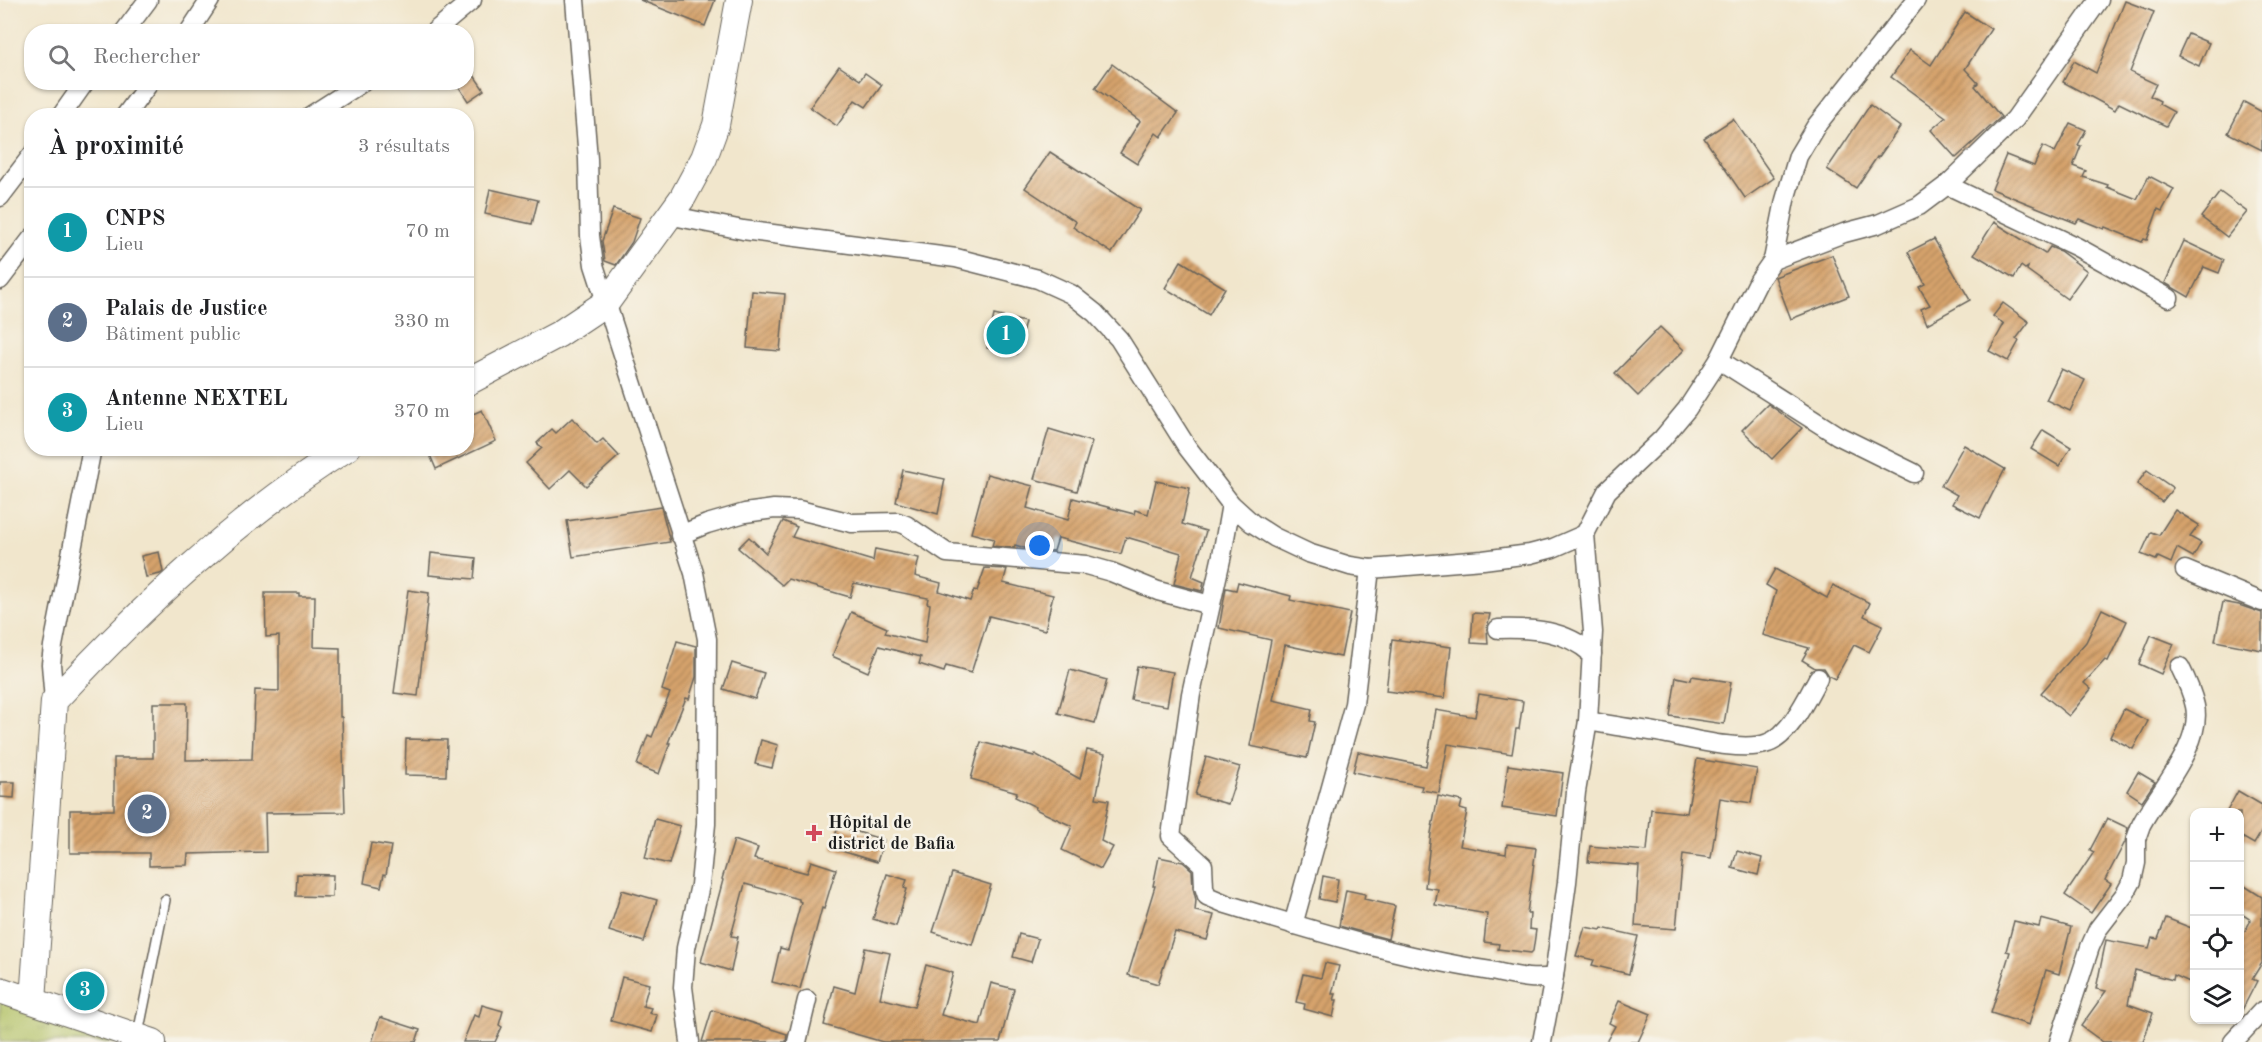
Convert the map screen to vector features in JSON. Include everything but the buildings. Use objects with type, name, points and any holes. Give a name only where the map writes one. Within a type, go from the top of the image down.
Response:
[{"type":"street","points":[[130,24],[148,0]]},
{"type":"street","points":[[194,24],[210,0]]},
{"type":"street","points":[[444,24],[472,0]]},
{"type":"street","points":[[575,0],[588,159],[590,236],[594,265],[694,573],[707,639],[706,824],[700,885],[686,948],[683,987],[690,1042]]},
{"type":"street","points":[[474,379],[559,334],[607,302],[683,197],[704,158],[716,125],[739,0]]},
{"type":"street","points":[[1542,1042],[1554,976],[1576,792],[1588,721],[1592,611],[1586,534],[1607,491],[1662,439],[1686,409],[1719,360],[1759,280],[1773,260],[1785,200],[1798,156],[1816,126],[1916,0]]},
{"type":"street","points":[[1773,260],[1834,236],[1878,224],[1919,206],[1947,185],[2015,118],[2099,0]]},
{"type":"street","points":[[67,108],[80,90]]},
{"type":"street","points":[[131,108],[144,90]]},
{"type":"street","points":[[322,108],[351,90]]},
{"type":"street","points":[[0,198],[24,166]]},
{"type":"street","points":[[1947,185],[2077,247],[2169,298]]},
{"type":"street","points":[[668,216],[743,230],[956,258],[1038,279],[1071,294],[1095,313],[1119,339],[1187,447],[1231,504],[1252,523],[1308,554],[1370,569],[1530,554],[1553,548],[1586,534]]},
{"type":"street","points":[[0,280],[24,248]]},
{"type":"street","points":[[1719,360],[1837,435],[1914,473]]},
{"type":"street","points":[[33,1000],[54,701],[51,664],[90,456]]},
{"type":"street","points":[[54,701],[153,600],[275,497],[335,456]]},
{"type":"street","points":[[1231,504],[1191,694],[1171,836],[1203,865],[1203,887],[1207,896],[1293,925],[1387,950],[1461,966],[1545,979],[1554,976]]},
{"type":"street","points":[[681,535],[707,524],[745,513],[774,509],[799,510],[852,523],[898,522],[947,553],[1086,565],[1111,572],[1158,591],[1210,605]]},
{"type":"street","points":[[1293,925],[1354,704],[1370,569]]},
{"type":"street","points":[[2185,570],[2262,602]]},
{"type":"street","points":[[1498,629],[1530,628],[1561,634],[1582,645],[1592,654]]},
{"type":"street","points":[[2059,1042],[2090,946],[2098,929],[2126,894],[2132,881],[2136,863],[2136,839],[2141,825],[2188,747],[2195,729],[2196,707],[2180,667]]},
{"type":"street","points":[[1588,721],[1744,746],[1768,743],[1788,728],[1804,705],[1818,678]]},
{"type":"street","points":[[0,990],[145,1039]]},
{"type":"street","points":[[796,1042],[807,1000]]},
{"type":"street","points":[[2233,1042],[2262,1011]]},
{"type":"lane","points":[[145,1039],[165,900]]},
{"type":"green space","points":[[0,997],[128,1042],[0,1042]]},
{"type":"place","name":"CNPS","points":[[1006,335]]},
{"type":"place","name":"Palais de Justice","points":[[147,814]]},
{"type":"place","name":"Hôpital de district de Bafia","points":[[814,833]]},
{"type":"place","name":"Antenne NEXTEL","points":[[85,991]]}]
